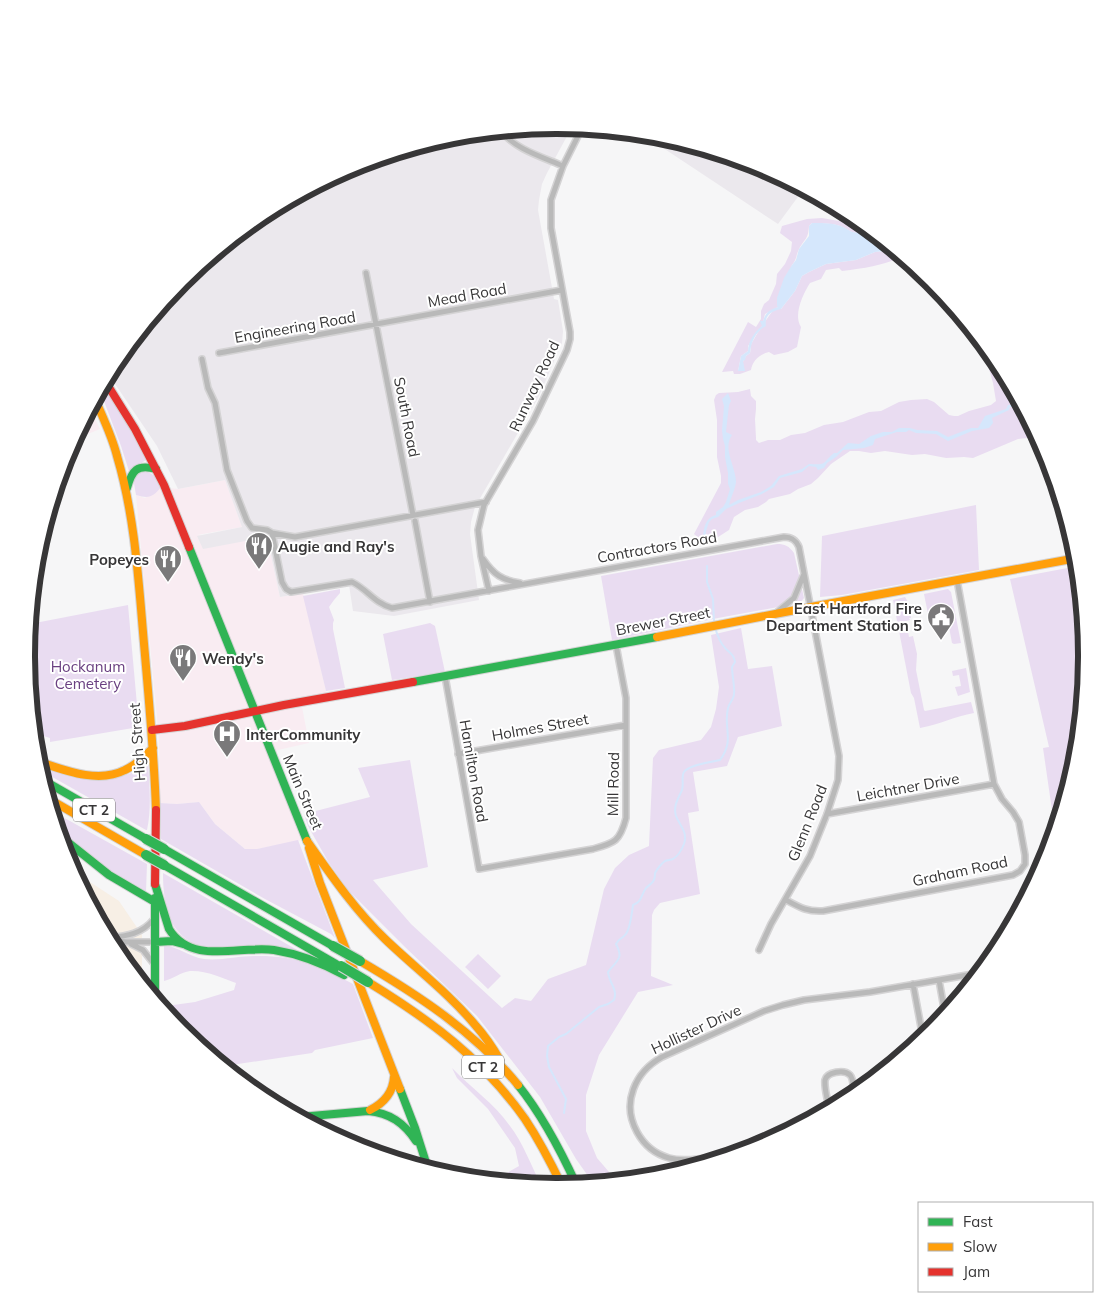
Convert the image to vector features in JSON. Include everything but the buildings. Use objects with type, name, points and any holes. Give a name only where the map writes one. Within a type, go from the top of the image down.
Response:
[{"type":"main road","name":"Main Street","points":[[109,388],[132,423],[173,507],[307,841],[317,876],[415,1128],[425,1161]]},
{"type":"main road","name":"High Street","points":[[99,407],[112,438],[127,490],[137,564],[156,797],[155,988]]},
{"type":"main road","points":[[127,490],[131,476],[136,470],[144,466],[156,469]]},
{"type":"main road","name":"Brewer Street","points":[[152,730],[616,646],[774,614],[1069,559]]},
{"type":"main road","points":[[46,764],[89,775],[111,776],[132,767],[153,748]]},
{"type":"main road","name":"CT 2","points":[[52,785],[412,992],[442,1013],[474,1040],[506,1072],[524,1094],[560,1151],[573,1177]]},
{"type":"main road","name":"CT 2","points":[[57,804],[343,971],[372,985],[415,1011],[440,1029],[489,1073],[508,1095],[525,1117],[542,1145],[558,1178]]},
{"type":"main road","points":[[307,841],[346,896],[368,922],[449,997],[476,1025],[491,1045],[506,1072]]},
{"type":"main road","points":[[71,845],[109,875],[155,902]]},
{"type":"main road","points":[[155,884],[168,926],[183,944]]},
{"type":"main road","points":[[154,942],[172,941],[194,949],[207,951],[279,951],[313,960],[343,971]]},
{"type":"main road","points":[[368,1111],[380,1104],[388,1096],[393,1086],[393,1074]]},
{"type":"main road","points":[[311,1116],[368,1111],[385,1114],[399,1121],[409,1131],[422,1152]]},
{"type":"street","name":"Runway Road","points":[[488,591],[478,530],[486,502],[533,421],[567,350],[570,339],[551,228],[551,200],[563,166],[578,135]]},
{"type":"street","points":[[507,137],[519,146],[563,166]]},
{"type":"street","name":"South Road","points":[[366,273],[430,602]]},
{"type":"street","name":"Mead Road","points":[[376,325],[562,290]]},
{"type":"street","name":"Engineering Road","points":[[219,353],[376,325]]},
{"type":"street","points":[[202,358],[208,388],[215,403],[227,470],[247,521],[252,528],[296,537],[414,518],[486,502]]},
{"type":"street","name":"Contractors Road","points":[[272,533],[282,582],[286,589],[296,592],[352,582],[379,603],[392,608],[784,537],[792,538],[798,544],[811,607]]},
{"type":"street","points":[[481,556],[498,577],[507,581],[526,584]]},
{"type":"street","points":[[774,614],[794,598],[804,574]]},
{"type":"street","name":"Graham Road","points":[[786,900],[803,909],[812,911],[823,910],[1013,875],[1020,871],[1024,864],[1025,854],[1019,822],[994,784],[956,580]]},
{"type":"street","name":"Glenn Road","points":[[759,950],[771,924],[810,856],[838,780],[839,756],[811,607]]},
{"type":"street","name":"Mill Road","points":[[479,869],[593,849],[617,840],[623,830],[626,818],[626,698],[616,646]]},
{"type":"street","name":"Hamilton Road","points":[[445,676],[479,869]]},
{"type":"street","name":"Holmes Street","points":[[458,754],[626,725]]},
{"type":"street","name":"Leichtner Drive","points":[[827,814],[994,784]]},
{"type":"street","points":[[118,937],[136,934],[147,927],[155,918]]},
{"type":"street","points":[[120,941],[132,944],[142,950],[154,964]]},
{"type":"street","points":[[126,942],[154,942]]},
{"type":"street","name":"Hollister Drive","points":[[696,1158],[687,1160],[669,1158],[646,1145],[639,1135],[631,1117],[632,1091],[640,1075],[650,1064],[774,1007],[804,1000],[870,992],[969,974]]},
{"type":"street","points":[[939,980],[944,1005]]},
{"type":"street","points":[[913,984],[922,1028]]},
{"type":"street","points":[[828,1101],[825,1084],[826,1078],[829,1075],[848,1073],[853,1085]]},
{"type":"shaded area","points":[[568,135],[542,184],[538,210],[554,299],[558,300],[563,331],[562,343],[538,398],[475,507],[470,534],[479,600],[394,616],[353,611],[349,585],[280,597],[267,537],[203,549],[197,536],[242,527],[225,480],[178,489],[157,446],[113,381],[164,312],[188,287],[239,242],[296,204],[326,188],[389,162],[422,152],[488,139]]},
{"type":"shaded area","points":[[659,145],[724,162],[756,174],[800,195],[778,224]]},
{"type":"shaded area","points":[[94,416],[100,429],[84,435]]},
{"type":"shaded area","points":[[225,480],[242,527],[197,535],[267,537],[280,597],[303,593],[326,691],[322,703],[302,707],[309,743],[278,750],[268,756],[302,840],[257,849],[245,849],[215,824],[199,802],[160,803],[159,739],[136,495],[145,498],[161,487],[178,489]]},
{"type":"shaded area","points":[[85,879],[119,901],[142,935],[142,972],[105,917]]},
{"type":"green space","points":[[822,218],[847,222],[859,232],[854,233],[834,224],[812,223],[809,226],[807,237],[792,265],[778,307],[765,314],[762,326],[773,311],[781,309],[795,291],[802,276],[809,272],[826,264],[856,260],[875,252],[885,251],[895,260],[866,268],[842,271],[839,268],[826,270],[821,279],[810,283],[802,299],[798,311],[801,327],[797,347],[788,352],[774,355],[769,352],[763,354],[757,358],[751,370],[740,374],[734,374],[733,371],[722,372],[748,322],[756,327],[761,319],[761,311],[764,304],[769,300],[776,284],[777,274],[785,264],[791,251],[792,242],[780,233],[782,226],[807,219]],"holes":[[[761,327],[752,342],[750,353],[746,356],[738,371],[741,356],[748,351],[748,346]]]},
{"type":"green space","points":[[987,362],[1008,395],[1030,439],[1018,439],[973,458],[946,458],[925,454],[912,455],[885,451],[871,453],[850,451],[831,464],[811,484],[790,494],[769,499],[758,507],[745,510],[734,517],[729,530],[715,539],[699,538],[694,534],[721,483],[717,457],[717,420],[714,400],[719,393],[750,389],[751,396],[756,401],[756,440],[759,443],[768,440],[780,440],[791,435],[805,433],[824,425],[843,422],[869,412],[881,411],[899,402],[911,400],[927,399],[934,402],[949,415],[958,416],[991,405],[996,401]]},
{"type":"green space","points":[[107,392],[125,420],[146,460],[129,471],[103,399]]},
{"type":"green space","points":[[143,471],[154,476],[161,487],[156,493],[144,497],[136,495],[134,483],[135,476]]},
{"type":"green space","points":[[976,505],[979,570],[842,595],[820,597],[822,536]]},
{"type":"green space","points":[[777,544],[787,546],[794,553],[804,598],[800,603],[612,640],[601,576]]},
{"type":"green space","points":[[1070,567],[1077,622],[1077,690],[1068,758],[1053,815],[1043,748],[1049,747],[1010,579]]},
{"type":"green space","points":[[340,589],[340,593],[329,607],[334,620],[333,629],[345,688],[326,691],[303,596]]},
{"type":"green space","points":[[948,589],[951,592],[961,643],[952,643],[946,611],[928,614],[924,594]]},
{"type":"green space","points":[[905,597],[908,602],[911,618],[906,621],[909,637],[913,636],[917,654],[916,670],[924,710],[971,702],[974,713],[920,728],[914,698],[911,693],[893,600]]},
{"type":"green space","name":"Hockanum Cemetery","points":[[128,605],[139,727],[50,742],[50,738],[41,735],[36,690],[35,645],[38,645],[36,623]]},
{"type":"green space","points":[[430,623],[435,626],[445,672],[392,680],[383,634]]},
{"type":"green space","points":[[741,628],[748,669],[772,666],[782,726],[738,737],[727,766],[693,772],[699,811],[688,813],[700,894],[660,903],[652,915],[651,976],[673,985],[638,992],[599,1055],[586,1095],[586,1131],[597,1158],[611,1174],[588,1176],[540,1097],[477,1016],[348,890],[329,863],[308,826],[304,814],[370,797],[358,768],[410,760],[428,867],[373,880],[411,924],[502,1008],[515,998],[531,1001],[548,979],[586,965],[604,889],[615,868],[629,855],[649,846],[653,758],[659,750],[701,740],[711,727],[719,687],[711,635]]},
{"type":"green space","points":[[966,668],[970,692],[958,696],[955,687],[961,686],[959,675],[953,676],[952,671]]},
{"type":"green space","points":[[148,760],[150,804],[147,830],[49,775],[47,766],[118,778],[134,772]]},
{"type":"green space","points":[[199,802],[215,824],[245,849],[257,849],[298,840],[335,938],[161,839],[160,803]]},
{"type":"green space","points":[[60,816],[147,864],[146,892],[101,867],[69,840]]},
{"type":"green space","points":[[163,873],[299,951],[259,945],[211,947],[186,939],[178,931],[167,911]]},
{"type":"green space","points":[[164,945],[204,959],[268,956],[305,962],[329,971],[353,984],[373,1038],[315,1050],[312,1053],[233,1065],[169,1006],[195,1002],[234,990],[236,983],[196,971],[180,974],[164,981]]},
{"type":"green space","points":[[478,954],[501,976],[488,989],[465,967]]},
{"type":"green space","points":[[452,1068],[504,1118],[523,1147],[537,1177],[504,1174],[519,1166],[515,1148],[488,1109],[457,1078]]},
{"type":"water","points":[[812,223],[834,224],[851,232],[859,232],[885,251],[875,252],[856,260],[826,264],[802,276],[795,291],[781,309],[767,316],[766,326],[757,334],[750,353],[743,361],[745,371],[738,371],[741,356],[748,351],[752,337],[762,326],[760,321],[763,321],[768,312],[778,307],[777,298],[784,278],[796,260],[799,249],[809,236],[809,226]]},
{"type":"water","points":[[728,393],[731,401],[726,432],[732,435],[728,446],[736,482],[729,505],[761,492],[771,486],[779,476],[802,469],[809,464],[824,463],[848,443],[859,444],[871,436],[883,432],[892,432],[899,428],[937,431],[948,437],[971,428],[978,428],[985,416],[1006,409],[1008,405],[1013,405],[1015,408],[1010,407],[1009,410],[992,418],[993,423],[989,428],[972,431],[948,441],[936,434],[916,433],[909,430],[875,439],[873,445],[864,448],[843,450],[827,463],[824,468],[818,470],[816,467],[809,466],[802,472],[780,478],[774,487],[762,494],[726,509],[709,522],[705,544],[703,544],[706,523],[708,519],[716,515],[716,512],[723,507],[730,489],[722,430],[724,406],[722,399]]},
{"type":"waterway","points":[[707,566],[707,582],[713,599],[714,622]]},
{"type":"waterway","points":[[564,1113],[566,1099],[549,1067],[548,1046],[599,1007],[614,1000],[615,993],[608,972],[618,959],[619,953],[616,944],[627,933],[633,905],[638,902],[646,888],[653,881],[655,873],[660,866],[665,861],[675,858],[684,844],[685,836],[675,809],[683,788],[683,774],[686,770],[695,766],[720,760],[727,746],[727,715],[734,696],[732,667],[735,662],[733,656],[720,642],[715,627]]},
{"type":"traffic: fast","points":[[127,488],[136,470],[144,467],[156,469]]},
{"type":"traffic: fast","points":[[189,547],[307,841]]},
{"type":"traffic: fast","points":[[413,682],[657,637]]},
{"type":"traffic: fast","points":[[52,785],[146,839]]},
{"type":"traffic: fast","points":[[146,839],[164,849]]},
{"type":"traffic: fast","points":[[71,845],[109,875],[155,902]]},
{"type":"traffic: fast","points":[[164,849],[333,946]]},
{"type":"traffic: fast","points":[[146,855],[164,865]]},
{"type":"traffic: fast","points":[[164,865],[336,964]]},
{"type":"traffic: fast","points":[[155,884],[169,929],[179,940],[190,947],[203,951],[274,950],[310,960],[344,975]]},
{"type":"traffic: fast","points":[[155,898],[155,988]]},
{"type":"traffic: fast","points":[[155,942],[172,941],[183,944]]},
{"type":"traffic: fast","points":[[333,946],[360,961]]},
{"type":"traffic: fast","points":[[341,966],[368,982]]},
{"type":"traffic: fast","points":[[518,1085],[550,1133],[573,1177]]},
{"type":"traffic: fast","points":[[400,1089],[425,1161]]},
{"type":"traffic: fast","points":[[311,1116],[376,1112],[396,1120],[407,1129],[416,1141]]},
{"type":"traffic: slow","points":[[99,407],[115,449],[128,499],[137,565],[149,698],[156,810]]},
{"type":"traffic: slow","points":[[657,637],[1069,559]]},
{"type":"traffic: slow","points":[[46,764],[81,774],[104,776],[129,768],[153,748]]},
{"type":"traffic: slow","points":[[57,803],[146,855]]},
{"type":"traffic: slow","points":[[307,841],[364,916],[385,939],[466,1014],[486,1038],[500,1060]]},
{"type":"traffic: slow","points":[[309,848],[320,883],[400,1089]]},
{"type":"traffic: slow","points":[[360,961],[403,987],[445,1016],[483,1048],[518,1085]]},
{"type":"traffic: slow","points":[[368,982],[434,1026],[491,1077],[525,1119],[558,1178]]},
{"type":"traffic: slow","points":[[370,1110],[380,1104],[390,1093],[394,1077]]},
{"type":"traffic: jam","points":[[109,388],[135,429],[164,485],[189,547]]},
{"type":"traffic: jam","points":[[152,730],[185,726],[284,705],[413,682]]},
{"type":"traffic: jam","points":[[155,884],[156,810]]},
{"type":"place","name":"Augie and Ray's","points":[[259,570]]},
{"type":"place","name":"Popeyes","points":[[168,583]]},
{"type":"place","name":"East Hartford Fire Department Station 5","points":[[941,641]]},
{"type":"place","name":"Wendy's","points":[[183,682]]},
{"type":"place","name":"InterCommunity","points":[[227,758]]}]
